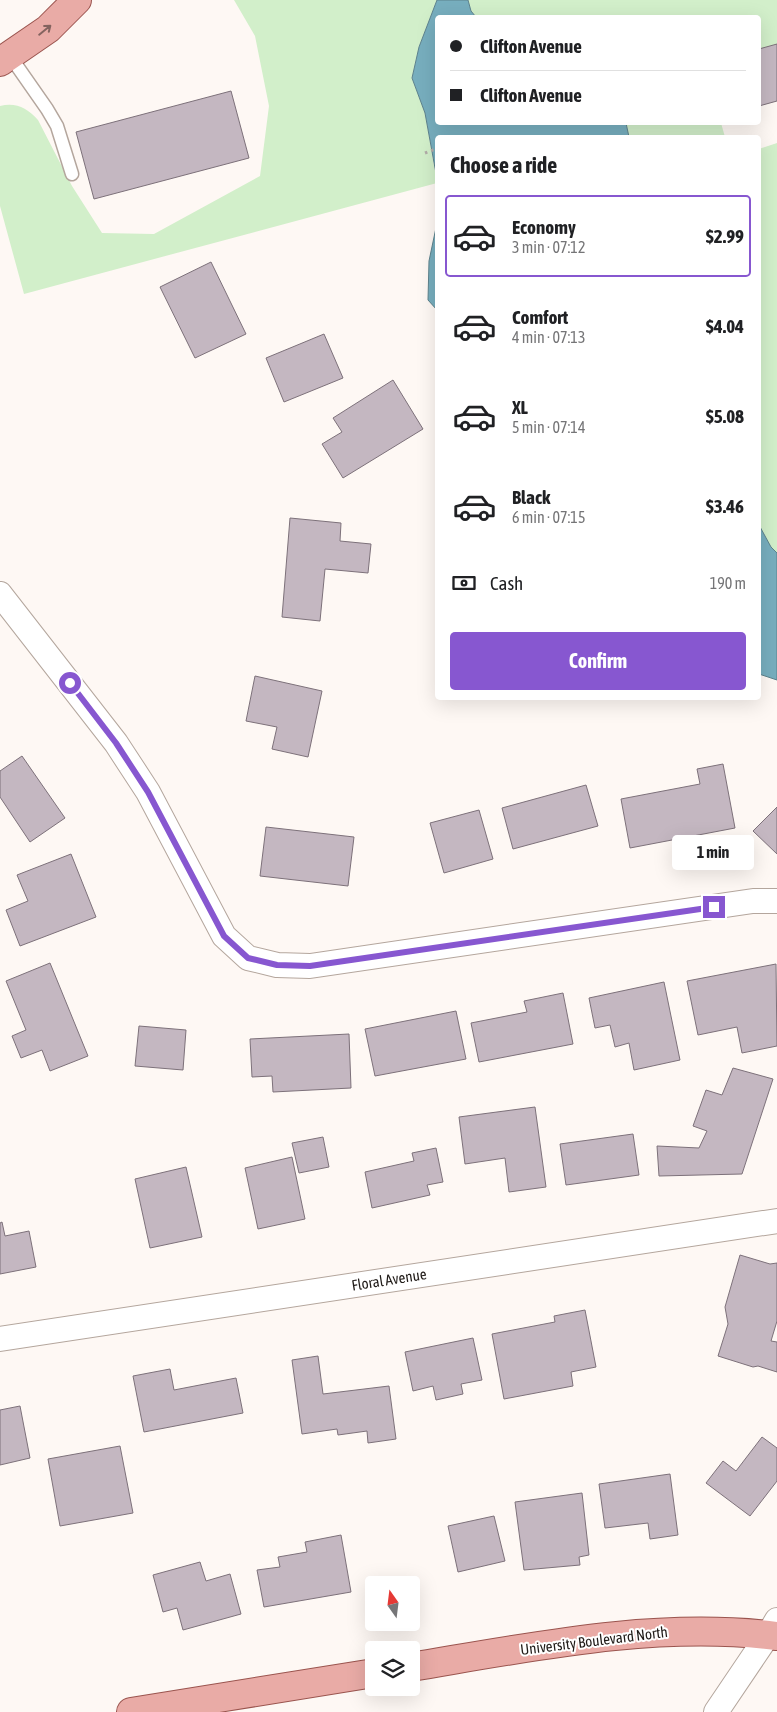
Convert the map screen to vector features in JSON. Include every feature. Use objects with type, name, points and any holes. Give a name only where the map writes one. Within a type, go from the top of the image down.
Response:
[{"type":"main road","points":[[5,59],[48,29],[77,0]]},
{"type":"main road","name":"University Boulevard North","points":[[420,1666],[563,1642],[679,1631],[774,1630]]},
{"type":"main road","points":[[131,1712],[365,1674]]},
{"type":"street","points":[[0,594],[116,743],[148,792],[224,936],[248,958],[277,965],[310,966],[753,901],[777,901]]},
{"type":"street","name":"Floral Avenue","points":[[0,1338],[777,1221]]},
{"type":"street","points":[[716,1712],[774,1630]]},
{"type":"lane","points":[[5,59],[47,109],[57,126],[72,174]]},
{"type":"path","points":[[424,153],[435,149]]},
{"type":"green space","points":[[234,0],[437,0],[419,47],[412,78],[425,113],[435,171],[435,184],[24,294],[0,206],[0,106],[11,105],[21,107],[38,120],[72,186],[102,233],[154,234],[260,176],[269,106],[255,36]]},
{"type":"green space","points":[[468,0],[777,0],[777,49],[761,54],[761,15],[474,15],[471,11]]},
{"type":"green space","points":[[626,125],[722,125],[724,135],[629,135]]},
{"type":"green space","points":[[777,143],[777,553],[771,547],[761,529],[761,148]]},
{"type":"water","points":[[437,0],[468,0],[471,11],[474,15],[435,15],[435,125],[626,125],[629,135],[435,135],[435,168],[425,113],[412,78],[419,47]]},
{"type":"water","points":[[435,232],[435,308],[428,300],[429,261]]},
{"type":"water","points":[[761,529],[771,547],[777,553],[777,680],[761,675]]},
{"type":"building","points":[[777,44],[777,101],[761,105],[761,48]]},
{"type":"building","points":[[231,91],[249,158],[94,199],[76,132]]},
{"type":"building","points":[[211,262],[246,334],[195,358],[160,287]]},
{"type":"building","points":[[324,334],[343,378],[284,402],[266,358]]},
{"type":"building","points":[[393,380],[423,429],[343,478],[322,444],[342,432],[333,418]]},
{"type":"building","points":[[290,518],[341,523],[340,541],[371,544],[368,573],[325,569],[320,621],[282,617]]},
{"type":"building","points":[[255,676],[322,691],[308,757],[272,749],[277,727],[246,721]]},
{"type":"building","points":[[22,756],[65,818],[30,842],[0,797],[0,771]]},
{"type":"building","points":[[723,764],[735,828],[630,848],[621,799],[700,784],[697,769]]},
{"type":"building","points":[[586,785],[598,826],[513,849],[502,808]]},
{"type":"building","points":[[777,807],[777,854],[753,831]]},
{"type":"building","points":[[479,810],[493,859],[444,873],[430,823]]},
{"type":"building","points":[[266,827],[354,837],[348,886],[260,876]]},
{"type":"building","points":[[71,854],[96,917],[20,946],[6,910],[28,901],[17,875]]},
{"type":"building","points":[[50,963],[88,1056],[50,1071],[42,1050],[21,1058],[12,1036],[26,1030],[6,981]]},
{"type":"building","points":[[776,964],[777,1046],[742,1053],[737,1027],[698,1035],[687,981]]},
{"type":"building","points":[[664,982],[680,1060],[634,1070],[629,1043],[615,1047],[610,1025],[595,1028],[589,998]]},
{"type":"building","points":[[563,993],[573,1044],[479,1062],[471,1023],[527,1012],[524,1001]]},
{"type":"building","points":[[456,1011],[466,1059],[375,1076],[365,1029]]},
{"type":"building","points":[[139,1026],[186,1030],[183,1070],[135,1066]]},
{"type":"building","points":[[349,1034],[351,1088],[273,1092],[272,1076],[252,1077],[250,1039]]},
{"type":"building","points":[[733,1068],[773,1079],[742,1174],[659,1176],[657,1146],[699,1148],[707,1131],[693,1126],[706,1090],[722,1095]]},
{"type":"building","points":[[535,1107],[546,1187],[509,1192],[505,1158],[465,1164],[459,1117]]},
{"type":"building","points":[[633,1134],[639,1175],[566,1185],[560,1144]]},
{"type":"building","points":[[323,1137],[329,1167],[299,1173],[292,1143]]},
{"type":"building","points":[[436,1148],[443,1182],[427,1185],[430,1195],[372,1208],[365,1172],[414,1161],[412,1153]]},
{"type":"building","points":[[292,1157],[305,1219],[258,1229],[245,1168]]},
{"type":"building","points":[[186,1167],[202,1237],[150,1248],[135,1179]]},
{"type":"building","points":[[2,1222],[5,1236],[29,1231],[36,1267],[0,1274],[0,1223]]},
{"type":"building","points":[[740,1255],[770,1264],[777,1263],[777,1321],[771,1341],[777,1342],[777,1372],[718,1356],[728,1324],[725,1307]]},
{"type":"building","points":[[585,1310],[596,1367],[571,1372],[573,1386],[504,1399],[492,1334],[555,1322],[554,1316]]},
{"type":"building","points":[[473,1338],[482,1380],[461,1384],[463,1394],[436,1400],[433,1386],[413,1391],[405,1352]]},
{"type":"building","points":[[318,1356],[323,1394],[389,1386],[396,1439],[368,1443],[367,1431],[338,1435],[337,1429],[302,1434],[292,1360]]},
{"type":"building","points":[[170,1369],[174,1390],[236,1378],[243,1413],[144,1432],[133,1376]]},
{"type":"building","points":[[20,1406],[30,1458],[0,1465],[0,1410]]},
{"type":"building","points":[[762,1437],[777,1448],[777,1481],[750,1516],[706,1483],[723,1461],[736,1471]]},
{"type":"building","points":[[120,1446],[133,1513],[60,1526],[48,1459]]},
{"type":"building","points":[[670,1474],[678,1535],[650,1539],[648,1523],[605,1528],[599,1484]]},
{"type":"building","points":[[582,1493],[589,1555],[579,1557],[580,1565],[524,1570],[515,1502]]},
{"type":"building","points":[[494,1516],[505,1561],[458,1572],[448,1526]]},
{"type":"building","points":[[341,1535],[351,1592],[264,1607],[257,1570],[280,1567],[278,1557],[307,1552],[305,1542]]},
{"type":"building","points":[[200,1562],[206,1581],[230,1574],[241,1614],[183,1630],[177,1608],[163,1612],[153,1575]]},
{"type":"route","points":[[70,683],[116,743],[148,792],[224,936],[248,958],[277,965],[310,966],[714,907]]}]
